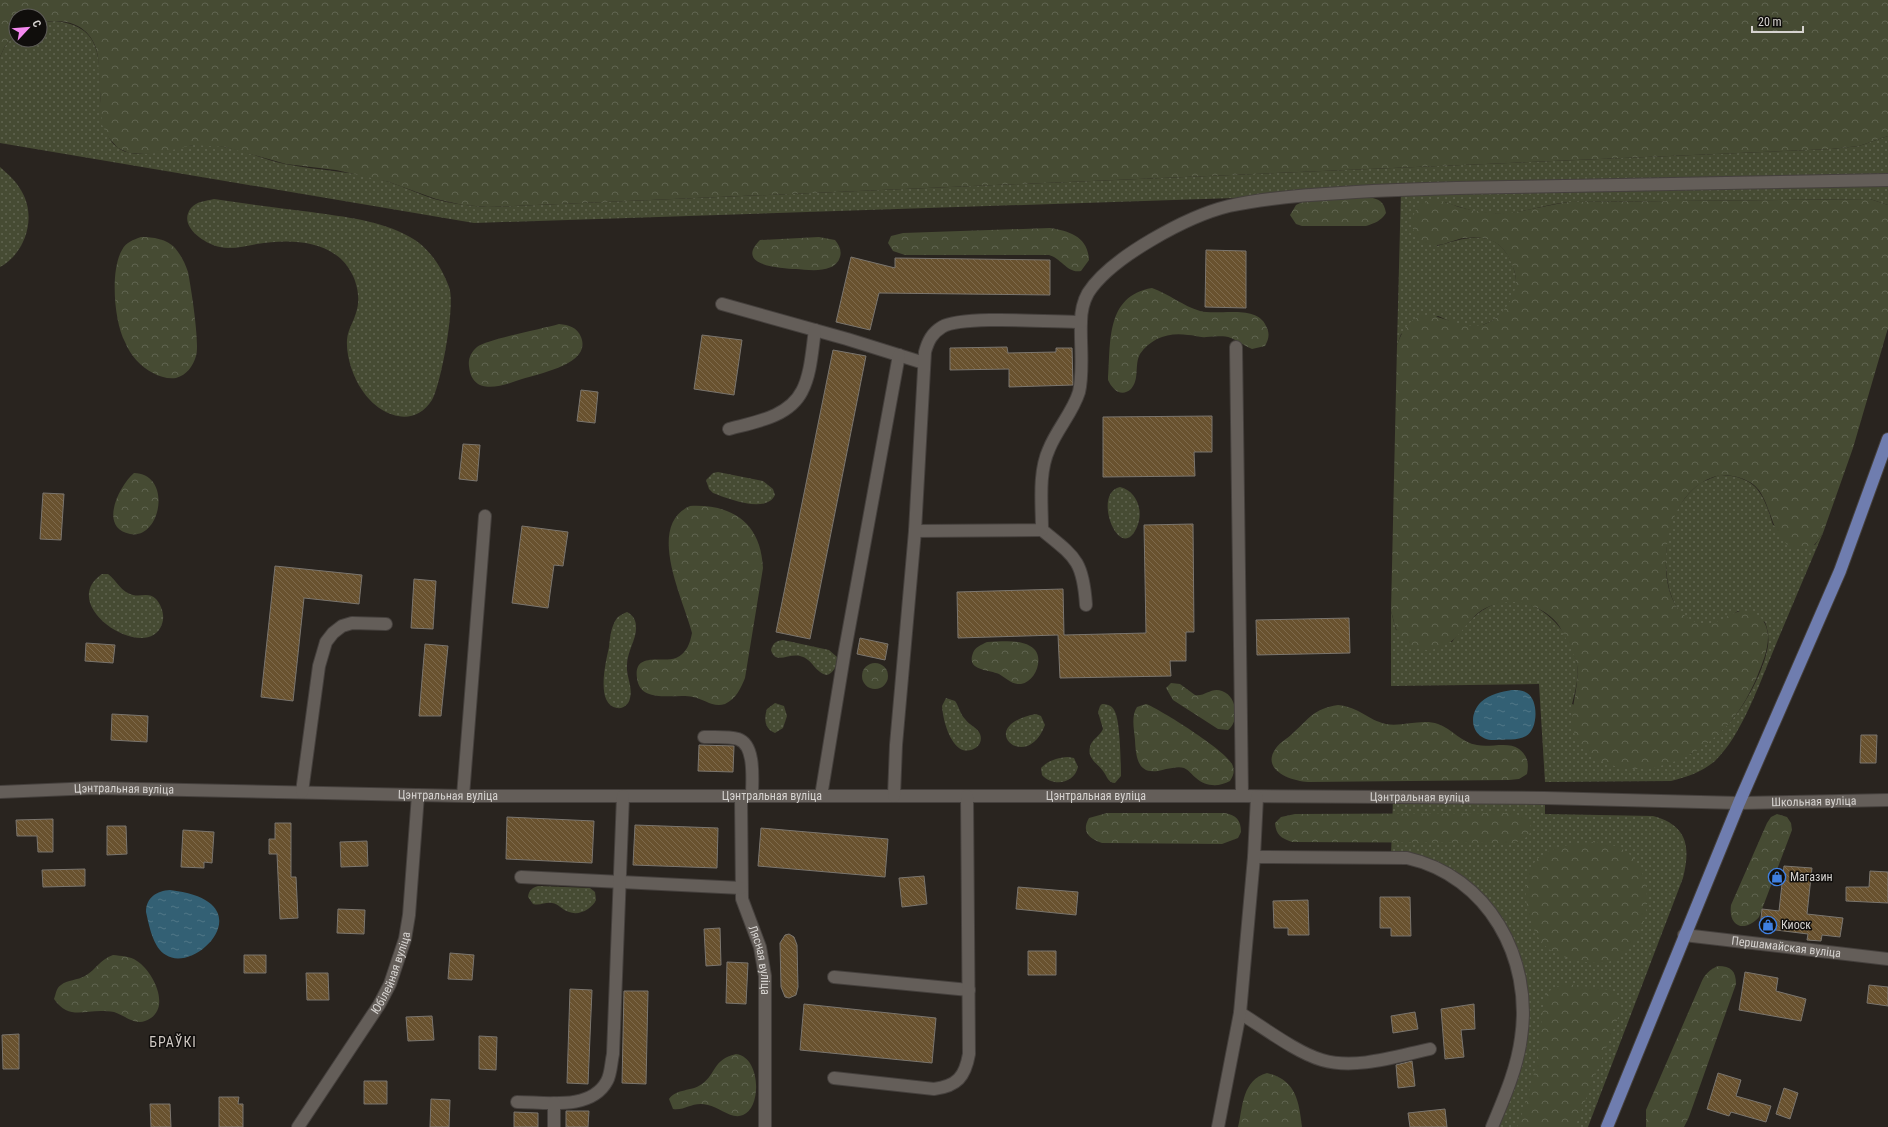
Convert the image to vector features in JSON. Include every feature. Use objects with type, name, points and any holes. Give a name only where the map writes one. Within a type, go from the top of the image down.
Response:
[{"type":"main road","points":[[1607,1127],[1739,803],[1840,571],[1888,439]]},
{"type":"street","points":[[1042,530],[1042,480],[1044,463],[1049,449],[1074,404],[1078,392],[1080,380],[1081,312],[1088,293],[1104,274],[1130,254],[1187,222],[1228,207],[1251,202],[1294,196],[1401,189],[1888,180]]},
{"type":"street","points":[[722,304],[924,363]]},
{"type":"street","points":[[894,796],[896,745],[915,531],[924,352],[928,340],[943,326],[955,322],[1081,322]]},
{"type":"street","points":[[729,429],[772,416],[784,410],[794,402],[802,391],[806,379],[815,330]]},
{"type":"street","points":[[1236,347],[1242,796]]},
{"type":"street","points":[[821,796],[845,650],[899,356]]},
{"type":"street","points":[[463,796],[486,516]]},
{"type":"street","points":[[915,531],[1042,530],[1076,560],[1081,570],[1084,583],[1086,605]]},
{"type":"street","points":[[302,792],[319,666],[326,642],[337,630],[352,623],[386,624]]},
{"type":"street","name":"Лясная вуліца","points":[[704,737],[734,738],[747,745],[751,755],[741,888],[745,909],[760,947],[765,976],[765,1127]]},
{"type":"street","name":"Цэнтральная вуліца","points":[[0,792],[94,788],[463,796],[1242,796],[1544,798],[1739,803]]},
{"type":"street","name":"Юбілейная вуліца","points":[[298,1127],[379,1005],[390,984],[399,961],[409,915],[418,794]]},
{"type":"street","points":[[517,1102],[576,1102],[589,1097],[600,1090],[607,1081],[611,1069],[620,882],[622,796]]},
{"type":"street","points":[[834,1078],[934,1089],[945,1087],[956,1082],[963,1075],[967,1064],[969,990],[967,796]]},
{"type":"street","points":[[1218,1127],[1240,1013],[1254,857],[1257,797]]},
{"type":"street","name":"Школьная вуліца","points":[[1739,803],[1888,800]]},
{"type":"street","points":[[1254,857],[1391,856],[1407,858],[1440,868],[1468,887],[1480,900],[1491,913],[1508,944],[1517,968],[1523,997],[1522,1031],[1517,1060],[1492,1127]]},
{"type":"street","points":[[520,876],[741,888]]},
{"type":"street","name":"Першамайская вуліца","points":[[1684,935],[1888,959]]},
{"type":"street","points":[[834,977],[969,990]]},
{"type":"street","points":[[1240,1013],[1309,1055],[1336,1063],[1366,1062],[1430,1049]]},
{"type":"street","points":[[554,1103],[554,1127]]},
{"type":"green space","points":[[0,0],[1888,0],[1888,136],[1859,146],[1831,149],[488,207],[463,205],[436,199],[389,182],[336,170],[286,164],[225,147],[193,145],[159,153],[129,153],[118,148],[109,138],[102,125],[98,57],[96,47],[91,38],[78,26],[60,21],[48,21],[48,8],[8,8],[8,42],[0,57]]},
{"type":"green space","points":[[55,21],[74,25],[87,34],[95,45],[100,75],[102,108],[107,131],[112,142],[125,152],[144,154],[194,145],[232,148],[285,164],[376,178],[434,199],[474,206],[488,207],[1831,149],[1859,146],[1888,136],[1888,205],[1870,199],[1569,202],[1512,213],[1495,214],[1469,210],[1445,202],[1437,246],[1469,238],[1482,238],[1495,242],[1506,252],[1513,267],[1516,282],[1514,296],[1505,310],[1492,321],[1469,327],[1453,323],[1438,316],[1401,334],[1397,345],[1401,189],[1294,196],[474,223],[0,143],[0,57],[8,42],[8,48],[48,48],[48,22]]},
{"type":"green space","points":[[0,167],[22,192],[26,202],[28,224],[22,244],[9,261],[0,267]]},
{"type":"green space","points":[[1368,197],[1380,201],[1384,206],[1386,213],[1378,221],[1366,226],[1302,226],[1296,224],[1290,215],[1296,205],[1304,201]]},
{"type":"green space","points":[[214,199],[362,220],[399,231],[417,241],[429,252],[439,265],[449,287],[451,309],[443,362],[436,391],[432,400],[424,409],[415,415],[406,417],[396,416],[377,406],[369,399],[359,385],[353,373],[347,346],[348,333],[355,317],[358,305],[357,289],[352,273],[342,260],[327,250],[308,243],[277,242],[229,248],[220,247],[207,242],[190,227],[188,215],[191,208],[196,204]]},
{"type":"green space","points":[[1870,199],[1888,205],[1888,328],[1853,448],[1823,533],[1819,540],[1808,549],[1800,549],[1790,546],[1783,540],[1777,531],[1760,492],[1754,485],[1740,478],[1725,475],[1713,477],[1701,483],[1691,491],[1683,501],[1676,514],[1670,531],[1666,569],[1669,588],[1675,604],[1685,616],[1700,623],[1707,624],[1719,621],[1736,612],[1748,611],[1757,614],[1763,620],[1767,628],[1767,647],[1749,695],[1739,711],[1720,733],[1707,744],[1677,761],[1644,769],[1611,765],[1590,755],[1584,750],[1577,740],[1573,729],[1572,719],[1577,676],[1577,665],[1574,656],[1557,623],[1540,609],[1530,605],[1508,602],[1487,607],[1478,613],[1453,640],[1442,647],[1427,650],[1420,649],[1413,647],[1402,638],[1396,629],[1391,611],[1397,345],[1407,326],[1419,317],[1431,316],[1473,326],[1488,323],[1502,312],[1509,303],[1514,292],[1516,282],[1514,270],[1506,254],[1502,248],[1490,240],[1474,237],[1432,245],[1421,241],[1414,232],[1412,226],[1415,211],[1419,207],[1427,202],[1440,201],[1471,210],[1488,213],[1511,213],[1569,202]]},
{"type":"green space","points":[[1050,228],[1077,236],[1085,246],[1088,252],[1089,260],[1081,271],[1068,268],[1057,259],[1049,255],[905,255],[893,251],[888,243],[891,236],[903,233]]},
{"type":"green space","points":[[141,237],[150,237],[168,242],[181,256],[188,272],[195,315],[197,350],[191,367],[180,377],[167,378],[158,376],[140,364],[127,347],[121,333],[118,322],[115,296],[118,259],[126,245]]},
{"type":"green space","points":[[819,237],[835,240],[839,246],[841,254],[837,262],[827,269],[808,270],[780,268],[763,264],[756,260],[753,255],[753,249],[760,240]]},
{"type":"green space","points":[[1152,288],[1200,311],[1236,312],[1254,315],[1261,319],[1268,331],[1268,338],[1265,346],[1252,349],[1231,338],[1218,336],[1202,337],[1181,334],[1167,335],[1149,344],[1140,354],[1137,363],[1134,385],[1131,389],[1124,393],[1117,391],[1108,380],[1111,337],[1118,311],[1126,301],[1137,293]]},
{"type":"green space","points":[[559,324],[572,327],[581,337],[582,346],[579,354],[572,361],[551,370],[497,386],[482,386],[471,376],[469,361],[472,353],[477,347],[492,341]]},
{"type":"green space","points":[[718,472],[763,481],[773,489],[775,495],[770,501],[764,504],[756,504],[728,499],[713,493],[709,489],[706,480],[713,473]]},
{"type":"green space","points":[[134,473],[146,476],[154,484],[158,494],[158,506],[155,518],[149,527],[141,533],[130,534],[120,530],[115,524],[113,515],[114,506],[118,496],[128,479]]},
{"type":"green space","points":[[1719,475],[1732,476],[1742,479],[1756,488],[1766,503],[1773,525],[1815,545],[1823,533],[1755,696],[1741,725],[1724,751],[1715,761],[1705,768],[1689,776],[1671,781],[1545,782],[1539,684],[1391,686],[1391,611],[1396,630],[1452,642],[1461,630],[1484,609],[1498,603],[1512,601],[1526,603],[1550,617],[1567,639],[1573,652],[1577,665],[1577,675],[1572,704],[1691,754],[1725,727],[1742,707],[1763,666],[1768,646],[1768,634],[1765,622],[1738,611],[1725,619],[1710,624],[1694,622],[1682,614],[1674,602],[1669,587],[1666,570],[1666,552],[1668,536],[1673,518],[1682,502],[1699,484]]},
{"type":"green space","points":[[1120,487],[1126,489],[1135,497],[1138,502],[1140,515],[1137,527],[1130,537],[1123,538],[1117,533],[1111,524],[1108,513],[1108,501],[1112,492]]},
{"type":"green space","points":[[690,506],[706,506],[732,513],[751,529],[757,539],[761,553],[763,568],[745,678],[735,696],[729,702],[721,705],[716,705],[693,697],[652,695],[645,692],[640,686],[637,678],[637,670],[640,664],[644,661],[676,658],[685,651],[690,640],[692,633],[676,584],[671,565],[669,546],[670,530],[677,516]]},
{"type":"green space","points":[[102,574],[108,574],[122,589],[129,594],[151,596],[156,599],[160,605],[163,618],[162,624],[153,635],[140,638],[124,635],[109,626],[97,615],[90,601],[91,587]]},
{"type":"green space","points":[[627,612],[634,618],[636,627],[635,636],[627,660],[627,673],[631,694],[627,704],[624,707],[617,708],[610,705],[606,699],[604,691],[604,672],[613,625],[620,615]]},
{"type":"green space","points":[[783,640],[829,650],[837,657],[835,668],[827,675],[820,672],[808,660],[800,656],[796,655],[783,658],[776,657],[771,650],[775,643]]},
{"type":"green space","points":[[987,642],[1020,642],[1030,646],[1038,655],[1038,667],[1035,673],[1027,682],[1018,684],[1009,681],[999,674],[975,666],[972,659],[975,649]]},
{"type":"green space","points":[[875,663],[884,667],[888,676],[884,685],[875,689],[866,685],[862,676],[866,667]]},
{"type":"green space","points":[[1171,683],[1180,684],[1195,695],[1202,695],[1215,690],[1222,691],[1227,694],[1234,703],[1235,709],[1232,726],[1228,730],[1218,729],[1173,700],[1166,688]]},
{"type":"green space","points":[[946,698],[955,701],[963,717],[979,732],[981,739],[980,743],[975,748],[967,751],[959,748],[949,734],[945,723],[942,706]]},
{"type":"green space","points":[[775,703],[784,706],[787,716],[783,728],[775,733],[767,726],[765,716],[767,709]]},
{"type":"green space","points":[[1102,704],[1112,707],[1117,717],[1120,742],[1121,776],[1115,783],[1109,781],[1091,757],[1089,751],[1094,740],[1103,729],[1098,712]]},
{"type":"green space","points":[[1146,704],[1192,731],[1227,758],[1234,768],[1230,781],[1213,785],[1200,781],[1182,767],[1150,771],[1141,766],[1137,755],[1133,718],[1137,707]]},
{"type":"green space","points":[[1338,705],[1352,708],[1374,720],[1386,724],[1392,725],[1432,722],[1443,726],[1472,744],[1482,746],[1510,745],[1519,749],[1526,757],[1528,764],[1527,774],[1519,779],[1509,780],[1308,782],[1286,777],[1280,773],[1272,762],[1272,756],[1276,748],[1312,715],[1323,709]]},
{"type":"green space","points":[[1036,714],[1041,716],[1045,725],[1037,739],[1027,746],[1017,747],[1010,743],[1006,736],[1008,728],[1017,720]]},
{"type":"green space","points":[[1068,757],[1074,758],[1078,767],[1076,773],[1068,780],[1057,782],[1047,779],[1042,775],[1041,768],[1047,763]]},
{"type":"green space","points":[[1393,798],[1545,798],[1545,814],[1653,816],[1673,825],[1680,831],[1684,838],[1686,847],[1683,878],[1588,1127],[1492,1127],[1523,1017],[1508,944],[1455,877],[1391,856]]},
{"type":"green space","points":[[1107,813],[1225,813],[1232,815],[1239,821],[1241,832],[1238,838],[1222,844],[1102,843],[1090,837],[1086,831],[1086,827],[1089,818]]},
{"type":"green space","points":[[1512,813],[1526,820],[1530,824],[1531,828],[1530,833],[1526,837],[1520,841],[1512,843],[1292,842],[1280,836],[1275,823],[1281,817],[1295,814]]},
{"type":"green space","points":[[1777,814],[1787,817],[1791,823],[1792,830],[1759,917],[1748,925],[1739,925],[1735,923],[1732,918],[1731,905],[1767,823],[1771,817]]},
{"type":"green space","points":[[1593,842],[1619,847],[1636,861],[1644,878],[1647,897],[1645,916],[1639,935],[1629,950],[1614,960],[1596,963],[1568,959],[1548,949],[1535,931],[1530,919],[1526,889],[1528,875],[1533,864],[1541,856],[1551,850],[1564,846]]},
{"type":"green space","points":[[538,886],[590,888],[595,892],[596,900],[588,909],[577,913],[567,911],[552,903],[538,905],[533,904],[528,895],[531,890]]},
{"type":"green space","points":[[113,955],[125,956],[134,959],[143,966],[149,974],[158,991],[159,1001],[158,1009],[153,1016],[145,1021],[137,1022],[111,1011],[70,1012],[59,1005],[54,999],[59,986],[66,982],[85,976],[104,959]]},
{"type":"green space","points":[[1718,966],[1726,967],[1732,970],[1735,976],[1736,984],[1689,1117],[1684,1127],[1646,1127],[1646,1110],[1701,983],[1704,977],[1712,969]]},
{"type":"green space","points":[[1568,984],[1610,990],[1618,998],[1620,1007],[1619,1015],[1575,1127],[1517,1127],[1533,1078],[1539,1047],[1542,1014],[1547,995],[1553,988]]},
{"type":"green space","points":[[736,1054],[744,1057],[750,1064],[754,1073],[756,1093],[749,1110],[743,1115],[734,1116],[712,1106],[702,1104],[693,1105],[682,1109],[673,1109],[669,1099],[672,1096],[676,1093],[702,1084],[707,1080],[719,1063]]},
{"type":"green space","points":[[1267,1073],[1277,1076],[1290,1086],[1297,1100],[1302,1127],[1238,1127],[1248,1088],[1259,1076]]},
{"type":"water","points":[[1512,690],[1520,690],[1525,692],[1534,702],[1536,715],[1533,728],[1530,733],[1523,738],[1515,739],[1495,740],[1481,737],[1474,727],[1473,721],[1476,708],[1481,702],[1492,695]]},
{"type":"water","points":[[170,890],[199,897],[215,908],[219,921],[216,934],[206,946],[193,955],[179,958],[166,955],[158,947],[152,936],[146,907],[150,899],[157,893]]},
{"type":"building","points":[[1206,250],[1246,251],[1246,308],[1205,307]]},
{"type":"building","points":[[851,257],[895,268],[895,258],[1050,260],[1050,295],[879,293],[870,330],[836,322]]},
{"type":"building","points":[[702,335],[742,340],[734,395],[694,389]]},
{"type":"building","points":[[1007,347],[1008,353],[1056,352],[1056,348],[1072,348],[1073,385],[1009,387],[1009,369],[950,370],[950,348]]},
{"type":"building","points":[[833,350],[866,356],[810,639],[776,632]]},
{"type":"building","points":[[581,390],[598,392],[595,423],[577,421]]},
{"type":"building","points":[[1212,416],[1212,452],[1194,452],[1195,476],[1103,477],[1103,417]]},
{"type":"building","points":[[463,444],[480,445],[477,481],[459,479]]},
{"type":"building","points":[[43,493],[64,494],[61,540],[40,539]]},
{"type":"building","points":[[1193,524],[1194,632],[1186,632],[1186,661],[1170,661],[1171,676],[1060,678],[1058,635],[958,638],[957,592],[1063,589],[1064,635],[1146,633],[1144,525]]},
{"type":"building","points":[[522,526],[568,532],[563,566],[554,565],[548,608],[512,603]]},
{"type":"building","points":[[275,566],[362,575],[359,604],[304,598],[293,701],[261,697]]},
{"type":"building","points":[[414,579],[436,581],[433,629],[411,628]]},
{"type":"building","points":[[1349,618],[1350,653],[1257,655],[1256,620]]},
{"type":"building","points":[[860,638],[888,644],[885,660],[857,654]]},
{"type":"building","points":[[86,643],[115,645],[113,663],[85,661]]},
{"type":"building","points":[[425,644],[448,646],[441,716],[419,716]]},
{"type":"building","points":[[112,714],[148,716],[147,742],[111,740]]},
{"type":"building","points":[[1861,735],[1877,735],[1876,763],[1860,763]]},
{"type":"building","points":[[699,745],[734,746],[733,772],[698,771]]},
{"type":"building","points":[[507,817],[594,821],[592,863],[506,859]]},
{"type":"building","points":[[53,819],[53,852],[38,852],[37,836],[17,836],[16,820]]},
{"type":"building","points":[[275,823],[291,823],[291,877],[296,877],[298,918],[280,919],[277,854],[269,854],[269,839],[275,839]]},
{"type":"building","points":[[635,825],[718,828],[717,868],[633,865]]},
{"type":"building","points":[[107,826],[126,826],[127,854],[107,855]]},
{"type":"building","points":[[761,828],[888,839],[885,877],[758,866]]},
{"type":"building","points":[[183,830],[214,832],[212,863],[204,862],[204,868],[181,867]]},
{"type":"building","points":[[367,841],[368,866],[341,867],[340,842]]},
{"type":"building","points":[[1784,866],[1812,868],[1807,914],[1843,918],[1840,937],[1822,935],[1821,941],[1807,940],[1808,934],[1760,928],[1762,909],[1779,911]]},
{"type":"building","points":[[85,869],[85,886],[43,887],[42,870]]},
{"type":"building","points":[[1870,871],[1888,872],[1888,903],[1846,901],[1846,887],[1869,887]]},
{"type":"building","points":[[924,876],[927,904],[902,907],[899,878]]},
{"type":"building","points":[[1018,887],[1078,892],[1076,915],[1016,909]]},
{"type":"building","points":[[1380,897],[1410,897],[1411,936],[1391,936],[1391,928],[1380,928]]},
{"type":"building","points":[[1308,900],[1309,935],[1288,935],[1288,928],[1274,928],[1273,901]]},
{"type":"building","points":[[338,909],[365,910],[364,934],[337,933]]},
{"type":"building","points":[[720,928],[721,965],[706,966],[704,929]]},
{"type":"building","points":[[789,934],[794,937],[797,945],[798,987],[796,995],[789,998],[785,997],[781,987],[780,943],[785,935]]},
{"type":"building","points":[[1028,951],[1056,951],[1056,975],[1028,975]]},
{"type":"building","points":[[450,953],[474,955],[472,980],[448,979]]},
{"type":"building","points":[[244,955],[266,955],[266,973],[244,973]]},
{"type":"building","points":[[727,962],[748,963],[746,1004],[726,1003]]},
{"type":"building","points":[[1745,972],[1778,978],[1776,991],[1806,999],[1801,1021],[1739,1010]]},
{"type":"building","points":[[306,973],[328,973],[329,1000],[307,1000]]},
{"type":"building","points":[[1869,985],[1888,987],[1888,1006],[1867,1003]]},
{"type":"building","points":[[570,989],[592,990],[588,1084],[567,1083]]},
{"type":"building","points":[[624,991],[648,991],[646,1084],[622,1083]]},
{"type":"building","points":[[804,1004],[936,1018],[932,1063],[800,1050]]},
{"type":"building","points":[[1474,1004],[1475,1029],[1461,1030],[1464,1057],[1445,1059],[1441,1009]]},
{"type":"building","points":[[1415,1012],[1418,1029],[1393,1033],[1391,1016]]},
{"type":"building","points":[[432,1016],[434,1040],[408,1041],[406,1017]]},
{"type":"building","points":[[19,1034],[19,1069],[3,1069],[2,1035]]},
{"type":"building","points":[[479,1036],[497,1037],[496,1070],[479,1069]]},
{"type":"building","points":[[1412,1061],[1415,1086],[1398,1088],[1396,1065]]},
{"type":"building","points":[[1718,1073],[1741,1080],[1736,1096],[1771,1106],[1766,1122],[1731,1112],[1729,1116],[1707,1109]]},
{"type":"building","points":[[364,1081],[387,1081],[387,1104],[364,1104]]},
{"type":"building","points":[[1784,1088],[1798,1093],[1790,1119],[1776,1114]]},
{"type":"building","points":[[219,1097],[239,1097],[238,1104],[243,1104],[243,1127],[219,1127]]},
{"type":"building","points":[[431,1099],[450,1100],[449,1127],[430,1127]]},
{"type":"building","points":[[150,1104],[170,1104],[171,1127],[151,1127]]},
{"type":"building","points":[[1445,1109],[1447,1127],[1410,1127],[1408,1113]]},
{"type":"building","points":[[566,1111],[589,1111],[588,1127],[566,1127]]},
{"type":"building","points":[[514,1112],[538,1113],[538,1127],[514,1127]]},
{"type":"place","name":"Магазин","points":[[1777,877]]},
{"type":"place","name":"Киоск","points":[[1768,925]]},
{"type":"district","name":"БРАЎКІ","points":[[173,1042]]}]
